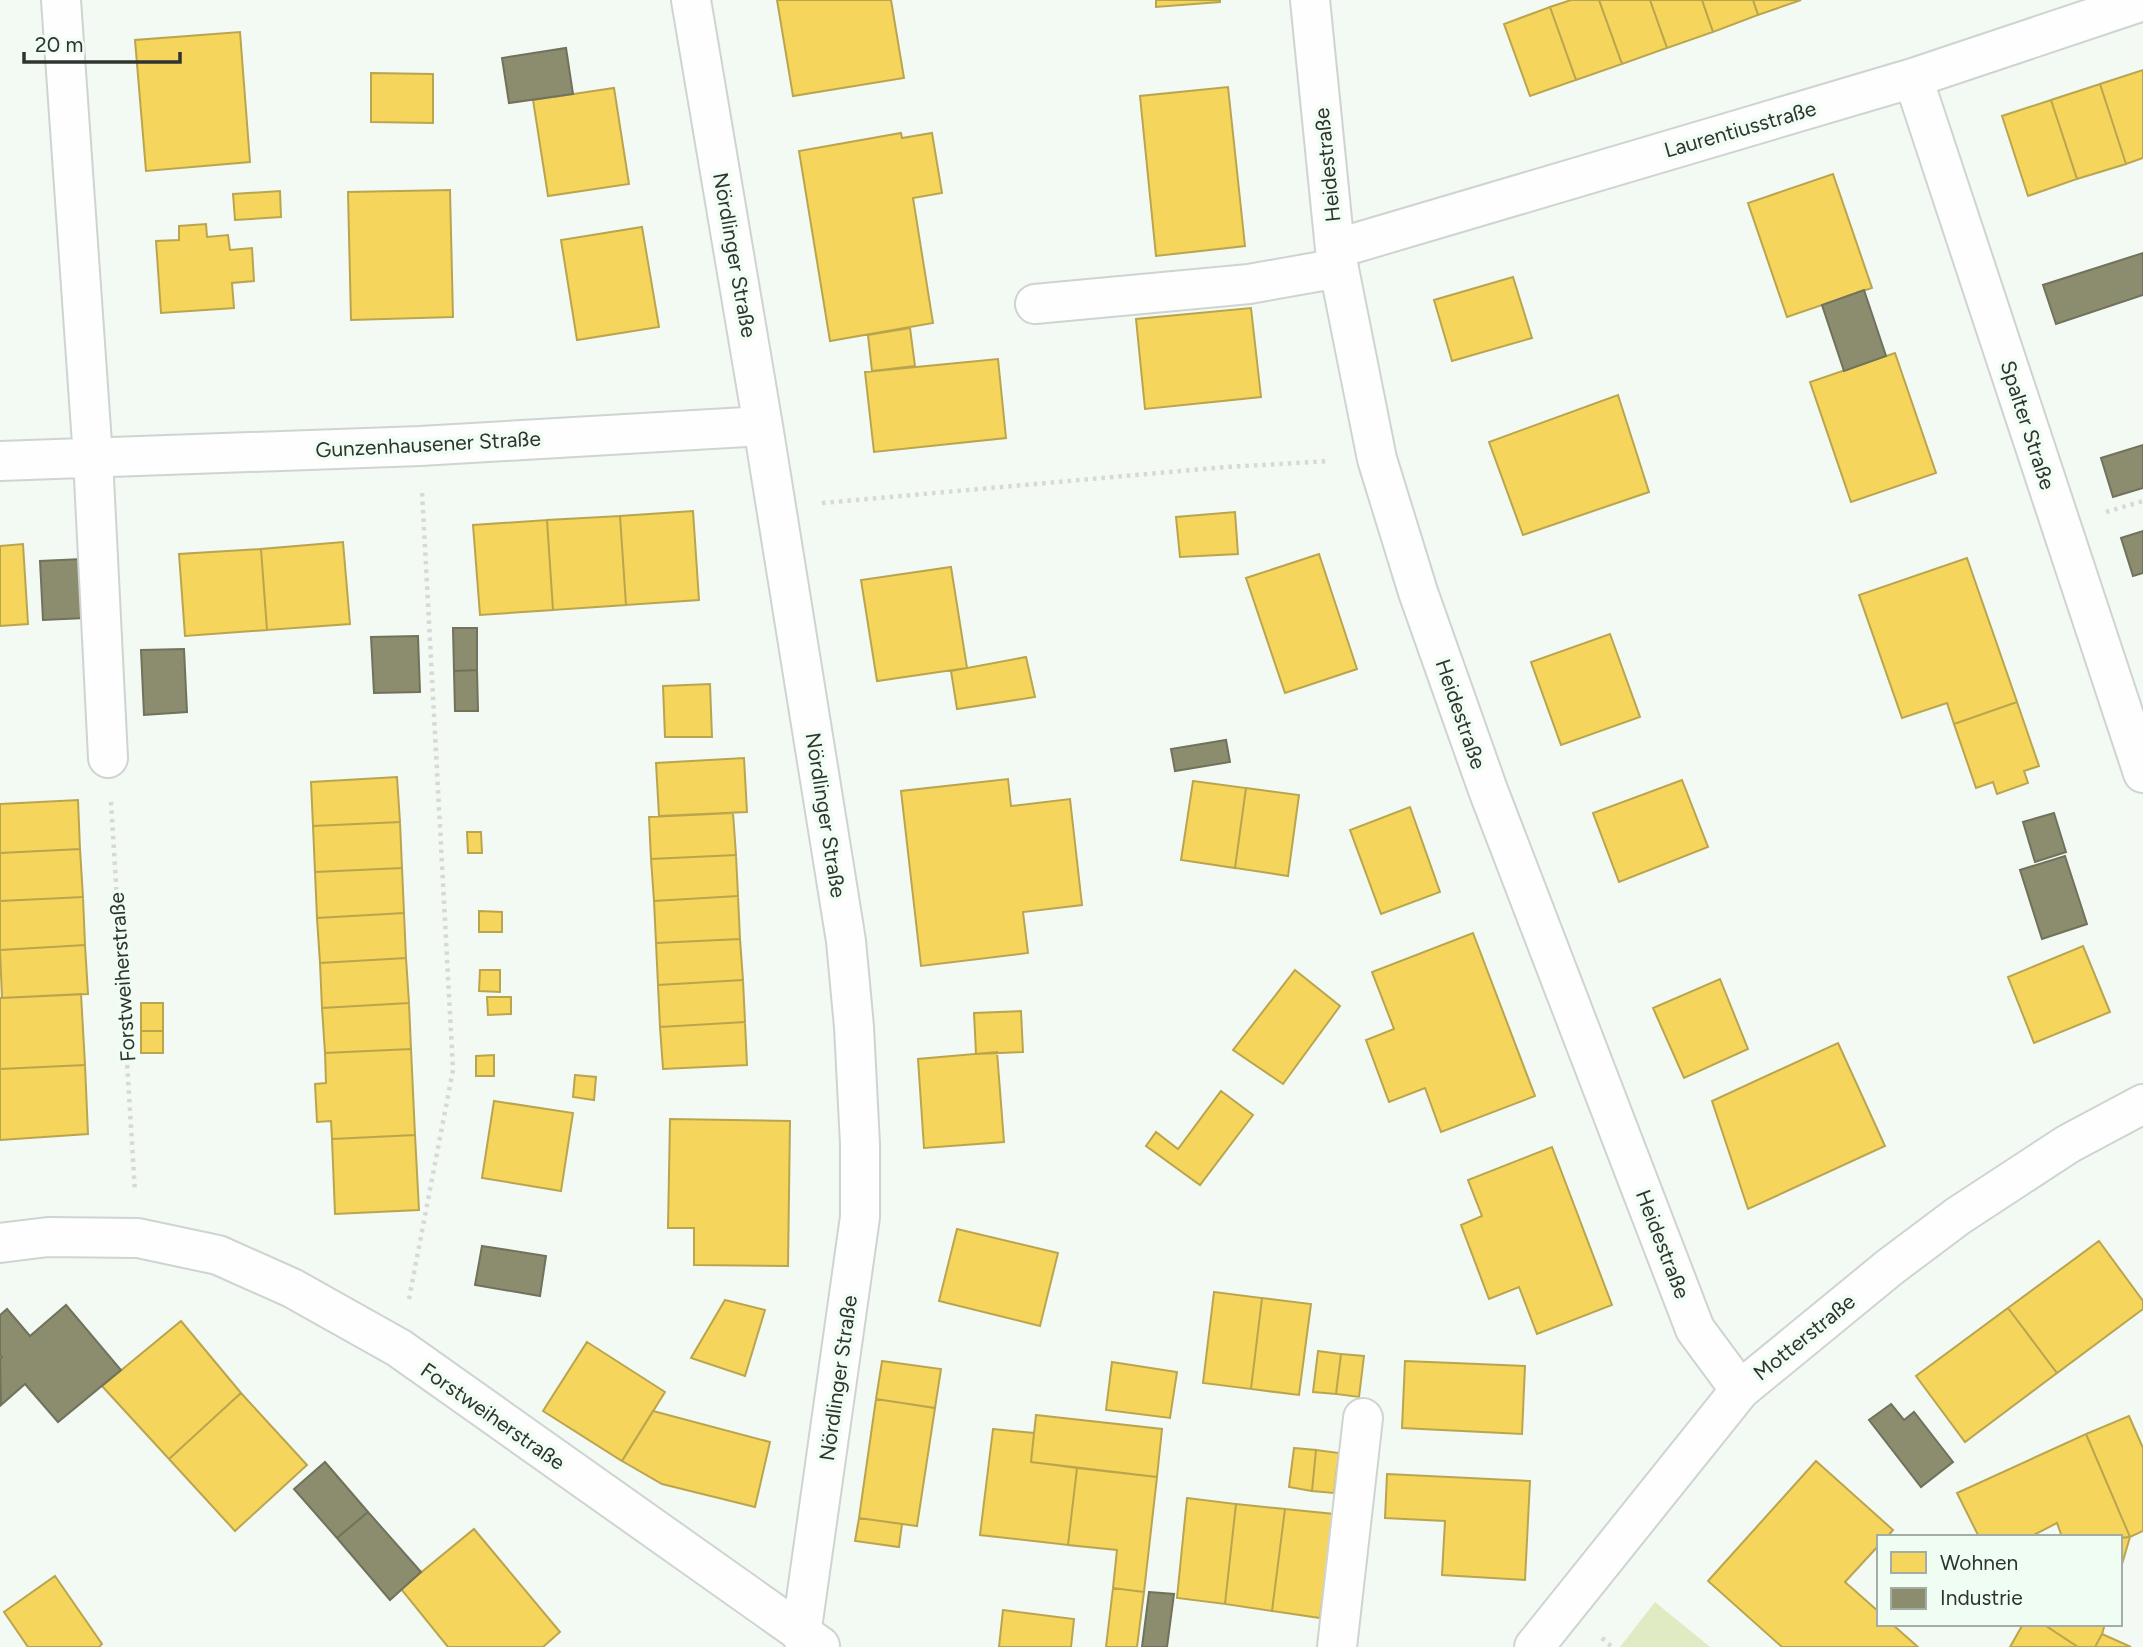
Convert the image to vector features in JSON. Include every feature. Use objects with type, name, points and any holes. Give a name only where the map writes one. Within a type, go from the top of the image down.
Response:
[{"type":"street","points":[[61,0],[93,458],[108,758]]},
{"type":"street","name":"Nördlinger Straße","points":[[691,0],[846,941],[854,1027],[860,1144],[860,1217],[811,1641]]},
{"type":"street","name":"Heidestraße","points":[[1310,0],[1337,259],[1377,459],[1418,592],[1488,790],[1695,1329],[1740,1390]]},
{"type":"street","name":"Laurentiusstraße","points":[[1035,304],[1249,284],[1337,259],[1913,78],[2143,1]]},
{"type":"street","name":"Spalter Straße","points":[[1913,78],[2143,773]]},
{"type":"street","name":"Gunzenhausener Straße","points":[[0,461],[420,446],[763,426]]},
{"type":"street","name":"Motterstraße","points":[[1534,1647],[1740,1390],[1890,1267],[1958,1216],[2068,1144],[2143,1104]]},
{"type":"street","name":"Forstweiherstraße","points":[[0,1243],[48,1237],[138,1238],[218,1255],[292,1288],[399,1348],[811,1641]]},
{"type":"street","points":[[1337,1647],[1363,1418]]},
{"type":"path","points":[[399,1348],[453,1070],[420,446]]},
{"type":"path","points":[[776,507],[1226,467],[1377,459]]},
{"type":"path","name":"Forstweiherstraße","points":[[108,758],[138,1238]]},
{"type":"green space","points":[[1655,1602],[1710,1647],[1620,1647]]},
{"type":"building: Wohnen","points":[[777,0],[891,0],[904,78],[793,96]]},
{"type":"building: Wohnen","points":[[1156,0],[1220,0],[1220,2],[1156,7]]},
{"type":"building: Wohnen","points":[[1571,0],[1599,0],[1622,64],[1576,80],[1550,7]]},
{"type":"building: Wohnen","points":[[1599,0],[1650,0],[1667,48],[1622,64]]},
{"type":"building: Wohnen","points":[[1650,0],[1702,0],[1713,32],[1667,48]]},
{"type":"building: Wohnen","points":[[1702,0],[1753,0],[1758,15],[1713,32]]},
{"type":"building: Wohnen","points":[[1753,0],[1801,0],[1758,15]]},
{"type":"building: Wohnen","points":[[1550,7],[1576,80],[1530,96],[1504,24]]},
{"type":"building: Wohnen","points":[[240,32],[250,162],[146,171],[135,40]]},
{"type":"building: Wohnen","points":[[2143,70],[2143,158],[2126,164],[2100,84]]},
{"type":"building: Wohnen","points":[[371,73],[433,74],[433,123],[371,122]]},
{"type":"building: Wohnen","points":[[2100,84],[2126,164],[2077,179],[2051,100]]},
{"type":"building: Wohnen","points":[[1228,87],[1245,246],[1156,256],[1140,96]]},
{"type":"building: Wohnen","points":[[614,88],[629,184],[548,196],[533,100]]},
{"type":"building: Wohnen","points":[[2051,100],[2077,179],[2028,196],[2002,116]]},
{"type":"building: Wohnen","points":[[901,133],[902,138],[932,133],[942,193],[913,198],[933,323],[830,341],[799,151]]},
{"type":"building: Wohnen","points":[[1833,174],[1872,288],[1787,317],[1748,203]]},
{"type":"building: Wohnen","points":[[450,190],[453,317],[351,320],[348,192]]},
{"type":"building: Wohnen","points":[[280,191],[281,217],[235,220],[233,194]]},
{"type":"building: Wohnen","points":[[206,224],[207,237],[228,235],[230,250],[252,248],[254,281],[232,283],[234,308],[161,313],[156,241],[179,240],[179,226]]},
{"type":"building: Wohnen","points":[[642,227],[659,327],[577,340],[561,240]]},
{"type":"building: Wohnen","points":[[1513,277],[1532,338],[1452,361],[1434,300]]},
{"type":"building: Wohnen","points":[[1251,308],[1261,397],[1145,409],[1136,319]]},
{"type":"building: Wohnen","points":[[910,328],[915,366],[872,371],[868,335]]},
{"type":"building: Wohnen","points":[[1895,353],[1936,473],[1851,502],[1810,382]]},
{"type":"building: Wohnen","points":[[998,359],[1006,438],[874,452],[865,372]]},
{"type":"building: Wohnen","points":[[1618,395],[1649,492],[1523,535],[1489,442]]},
{"type":"building: Wohnen","points":[[693,511],[699,600],[626,605],[620,516]]},
{"type":"building: Wohnen","points":[[1235,512],[1238,554],[1180,557],[1176,517]]},
{"type":"building: Wohnen","points":[[620,516],[626,605],[553,610],[547,520]]},
{"type":"building: Wohnen","points":[[547,520],[553,610],[480,615],[473,525]]},
{"type":"building: Wohnen","points":[[343,542],[350,624],[267,630],[261,549]]},
{"type":"building: Wohnen","points":[[23,544],[28,624],[0,626],[0,546]]},
{"type":"building: Wohnen","points":[[261,549],[267,630],[185,636],[179,554]]},
{"type":"building: Wohnen","points":[[1319,554],[1357,669],[1285,693],[1246,578]]},
{"type":"building: Wohnen","points":[[1967,558],[2017,702],[1954,724],[1947,703],[1902,718],[1859,595]]},
{"type":"building: Wohnen","points":[[951,567],[967,668],[877,681],[861,580]]},
{"type":"building: Wohnen","points":[[1610,634],[1640,717],[1561,745],[1531,662]]},
{"type":"building: Wohnen","points":[[1026,657],[1035,697],[957,709],[951,671]]},
{"type":"building: Wohnen","points":[[710,684],[712,737],[665,737],[663,686]]},
{"type":"building: Wohnen","points":[[2017,702],[2039,766],[2024,771],[2028,783],[1997,794],[1993,782],[1976,788],[1954,724]]},
{"type":"building: Wohnen","points":[[744,758],[747,812],[659,816],[656,763]]},
{"type":"building: Wohnen","points":[[397,777],[400,822],[313,826],[311,782]]},
{"type":"building: Wohnen","points":[[1008,779],[1011,806],[1070,799],[1082,905],[1023,912],[1028,953],[921,966],[901,791]]},
{"type":"building: Wohnen","points":[[1682,780],[1708,847],[1619,882],[1593,813]]},
{"type":"building: Wohnen","points":[[1193,781],[1246,788],[1235,868],[1181,860]]},
{"type":"building: Wohnen","points":[[1246,788],[1299,795],[1288,876],[1235,868]]},
{"type":"building: Wohnen","points":[[78,800],[80,849],[0,853],[0,804]]},
{"type":"building: Wohnen","points":[[1410,807],[1440,892],[1381,914],[1350,830]]},
{"type":"building: Wohnen","points":[[733,813],[736,855],[651,859],[649,817]]},
{"type":"building: Wohnen","points":[[400,822],[402,868],[315,872],[313,826]]},
{"type":"building: Wohnen","points":[[467,832],[481,832],[482,853],[468,853]]},
{"type":"building: Wohnen","points":[[80,849],[83,897],[0,901],[0,853]]},
{"type":"building: Wohnen","points":[[736,855],[738,896],[654,901],[651,859]]},
{"type":"building: Wohnen","points":[[402,868],[404,913],[317,918],[315,872]]},
{"type":"building: Wohnen","points":[[738,896],[740,939],[656,943],[654,901]]},
{"type":"building: Wohnen","points":[[83,897],[85,945],[0,950],[0,901]]},
{"type":"building: Wohnen","points":[[479,911],[502,912],[502,932],[479,932]]},
{"type":"building: Wohnen","points":[[404,913],[406,958],[320,963],[317,918]]},
{"type":"building: Wohnen","points":[[1473,933],[1535,1096],[1441,1132],[1425,1088],[1389,1102],[1366,1040],[1394,1029],[1372,972]]},
{"type":"building: Wohnen","points":[[740,939],[743,980],[658,985],[656,943]]},
{"type":"building: Wohnen","points":[[85,945],[88,994],[2,998],[0,950]]},
{"type":"building: Wohnen","points":[[2083,946],[2110,1012],[2034,1043],[2008,977]]},
{"type":"building: Wohnen","points":[[406,958],[409,1003],[322,1008],[320,963]]},
{"type":"building: Wohnen","points":[[480,970],[500,970],[500,992],[479,991]]},
{"type":"building: Wohnen","points":[[1295,970],[1340,1006],[1283,1084],[1233,1050]]},
{"type":"building: Wohnen","points":[[1720,979],[1748,1049],[1684,1078],[1653,1008]]},
{"type":"building: Wohnen","points":[[743,980],[745,1022],[660,1027],[658,985]]},
{"type":"building: Wohnen","points":[[81,994],[85,1065],[0,1069],[0,998]]},
{"type":"building: Wohnen","points":[[487,997],[511,997],[511,1014],[488,1015]]},
{"type":"building: Wohnen","points":[[141,1003],[163,1003],[163,1031],[141,1031]]},
{"type":"building: Wohnen","points":[[409,1003],[411,1049],[325,1053],[322,1008]]},
{"type":"building: Wohnen","points":[[1021,1011],[1023,1052],[976,1054],[974,1013]]},
{"type":"building: Wohnen","points":[[745,1022],[747,1065],[663,1069],[660,1027]]},
{"type":"building: Wohnen","points":[[141,1031],[163,1031],[163,1053],[141,1053]]},
{"type":"building: Wohnen","points":[[1838,1043],[1885,1146],[1748,1209],[1712,1101]]},
{"type":"building: Wohnen","points":[[411,1049],[415,1135],[332,1139],[331,1121],[317,1122],[315,1084],[326,1083],[325,1053]]},
{"type":"building: Wohnen","points":[[997,1052],[1004,1142],[924,1148],[918,1059]]},
{"type":"building: Wohnen","points":[[494,1055],[494,1076],[476,1076],[476,1056]]},
{"type":"building: Wohnen","points":[[85,1065],[88,1134],[0,1140],[0,1069]]},
{"type":"building: Wohnen","points":[[575,1075],[596,1077],[594,1100],[573,1097]]},
{"type":"building: Wohnen","points":[[1221,1091],[1253,1115],[1200,1185],[1146,1146],[1156,1132],[1178,1149]]},
{"type":"building: Wohnen","points":[[494,1101],[573,1113],[561,1191],[482,1178]]},
{"type":"building: Wohnen","points":[[670,1119],[790,1121],[788,1266],[694,1265],[694,1228],[668,1228]]},
{"type":"building: Wohnen","points":[[415,1135],[419,1210],[335,1214],[332,1139]]},
{"type":"building: Wohnen","points":[[1552,1147],[1612,1305],[1537,1334],[1519,1287],[1489,1299],[1461,1225],[1482,1216],[1468,1180]]},
{"type":"building: Wohnen","points":[[957,1229],[1058,1253],[1040,1326],[939,1301]]},
{"type":"building: Wohnen","points":[[2099,1241],[2143,1301],[2143,1309],[2057,1373],[2008,1308]]},
{"type":"building: Wohnen","points":[[1214,1292],[1262,1298],[1251,1389],[1203,1383]]},
{"type":"building: Wohnen","points":[[1262,1298],[1311,1304],[1299,1395],[1251,1389]]},
{"type":"building: Wohnen","points":[[725,1300],[765,1310],[745,1376],[691,1358]]},
{"type":"building: Wohnen","points":[[2008,1308],[2057,1373],[1965,1442],[1916,1376]]},
{"type":"building: Wohnen","points":[[181,1321],[241,1393],[169,1459],[102,1386]]},
{"type":"building: Wohnen","points":[[587,1342],[665,1392],[622,1461],[543,1411]]},
{"type":"building: Wohnen","points":[[1318,1351],[1341,1354],[1336,1394],[1313,1392]]},
{"type":"building: Wohnen","points":[[1341,1354],[1364,1356],[1359,1397],[1336,1394]]},
{"type":"building: Wohnen","points":[[882,1361],[941,1369],[935,1408],[876,1399]]},
{"type":"building: Wohnen","points":[[1405,1361],[1525,1366],[1522,1434],[1402,1428]]},
{"type":"building: Wohnen","points":[[1112,1362],[1177,1372],[1170,1418],[1106,1410]]},
{"type":"building: Wohnen","points":[[241,1393],[307,1465],[235,1531],[169,1459]]},
{"type":"building: Wohnen","points":[[876,1399],[935,1408],[917,1526],[859,1518]]},
{"type":"building: Wohnen","points":[[653,1411],[770,1442],[755,1507],[662,1484],[622,1461]]},
{"type":"building: Wohnen","points":[[1036,1415],[1162,1429],[1157,1477],[1031,1462]]},
{"type":"building: Wohnen","points":[[2129,1416],[2143,1448],[2143,1531],[2130,1537],[2086,1434]]},
{"type":"building: Wohnen","points":[[993,1429],[1034,1433],[1031,1462],[1077,1468],[1068,1545],[980,1535]]},
{"type":"building: Wohnen","points":[[2086,1434],[2130,1537],[2061,1535],[2057,1523],[2034,1535],[1978,1535],[1957,1493]]},
{"type":"building: Wohnen","points":[[1294,1448],[1316,1450],[1312,1491],[1289,1487]]},
{"type":"building: Wohnen","points":[[1316,1450],[1339,1453],[1334,1493],[1312,1491]]},
{"type":"building: Wohnen","points":[[1816,1461],[1893,1530],[1889,1535],[1877,1535],[1877,1547],[1845,1582],[1877,1610],[1877,1626],[1894,1626],[1918,1647],[1782,1647],[1708,1581]]},
{"type":"building: Wohnen","points":[[1077,1468],[1157,1477],[1144,1592],[1113,1588],[1117,1550],[1068,1545]]},
{"type":"building: Wohnen","points":[[1387,1474],[1530,1481],[1525,1580],[1442,1575],[1445,1521],[1385,1518]]},
{"type":"building: Wohnen","points":[[1187,1498],[1236,1504],[1225,1604],[1177,1598]]},
{"type":"building: Wohnen","points":[[1236,1504],[1285,1509],[1272,1611],[1225,1604]]},
{"type":"building: Wohnen","points":[[1285,1509],[1334,1514],[1320,1618],[1272,1611]]},
{"type":"building: Wohnen","points":[[859,1518],[902,1524],[899,1547],[855,1541]]},
{"type":"building: Wohnen","points":[[474,1529],[560,1632],[543,1647],[448,1647],[401,1589]]},
{"type":"building: Wohnen","points":[[2130,1537],[2122,1564],[2122,1538]]},
{"type":"building: Wohnen","points":[[55,1576],[102,1644],[99,1647],[28,1647],[4,1612]]},
{"type":"building: Wohnen","points":[[1113,1588],[1144,1592],[1137,1647],[1106,1647]]},
{"type":"building: Wohnen","points":[[1003,1610],[1074,1619],[1071,1647],[999,1647]]},
{"type":"building: Wohnen","points":[[2022,1626],[2046,1626],[2078,1647],[2010,1647]]},
{"type":"building: Wohnen","points":[[2046,1626],[2104,1626],[2095,1647],[2078,1647]]},
{"type":"building: Wohnen","points":[[2102,1634],[2131,1647],[2095,1647]]},
{"type":"building: Industrie","points":[[566,48],[573,94],[509,103],[502,58]]},
{"type":"building: Industrie","points":[[2143,253],[2143,295],[2056,324],[2043,285]]},
{"type":"building: Industrie","points":[[1864,290],[1886,356],[1844,371],[1822,305]]},
{"type":"building: Industrie","points":[[2143,445],[2143,488],[2113,497],[2101,458]]},
{"type":"building: Industrie","points":[[2143,531],[2143,573],[2133,576],[2121,538]]},
{"type":"building: Industrie","points":[[82,559],[85,618],[43,620],[40,561]]},
{"type":"building: Industrie","points":[[453,628],[477,628],[477,670],[454,671]]},
{"type":"building: Industrie","points":[[418,636],[420,692],[374,693],[371,637]]},
{"type":"building: Industrie","points":[[184,649],[187,712],[144,715],[141,650]]},
{"type":"building: Industrie","points":[[477,670],[478,711],[455,711],[454,671]]},
{"type":"building: Industrie","points":[[1226,740],[1230,762],[1175,771],[1171,749]]},
{"type":"building: Industrie","points":[[2054,813],[2066,852],[2035,862],[2023,822]]},
{"type":"building: Industrie","points":[[2065,856],[2087,924],[2042,939],[2020,870]]},
{"type":"building: Industrie","points":[[482,1246],[546,1256],[540,1296],[475,1285]]},
{"type":"building: Industrie","points":[[66,1305],[121,1370],[58,1422],[25,1384],[1,1405],[0,1315],[7,1309],[30,1336]]},
{"type":"building: Industrie","points":[[1891,1404],[1904,1420],[1914,1412],[1953,1462],[1921,1487],[1869,1420]]},
{"type":"building: Industrie","points":[[325,1462],[368,1512],[337,1538],[294,1489]]},
{"type":"building: Industrie","points":[[368,1512],[421,1572],[390,1600],[337,1538]]},
{"type":"building: Industrie","points":[[1149,1592],[1174,1594],[1167,1647],[1142,1647]]}]
